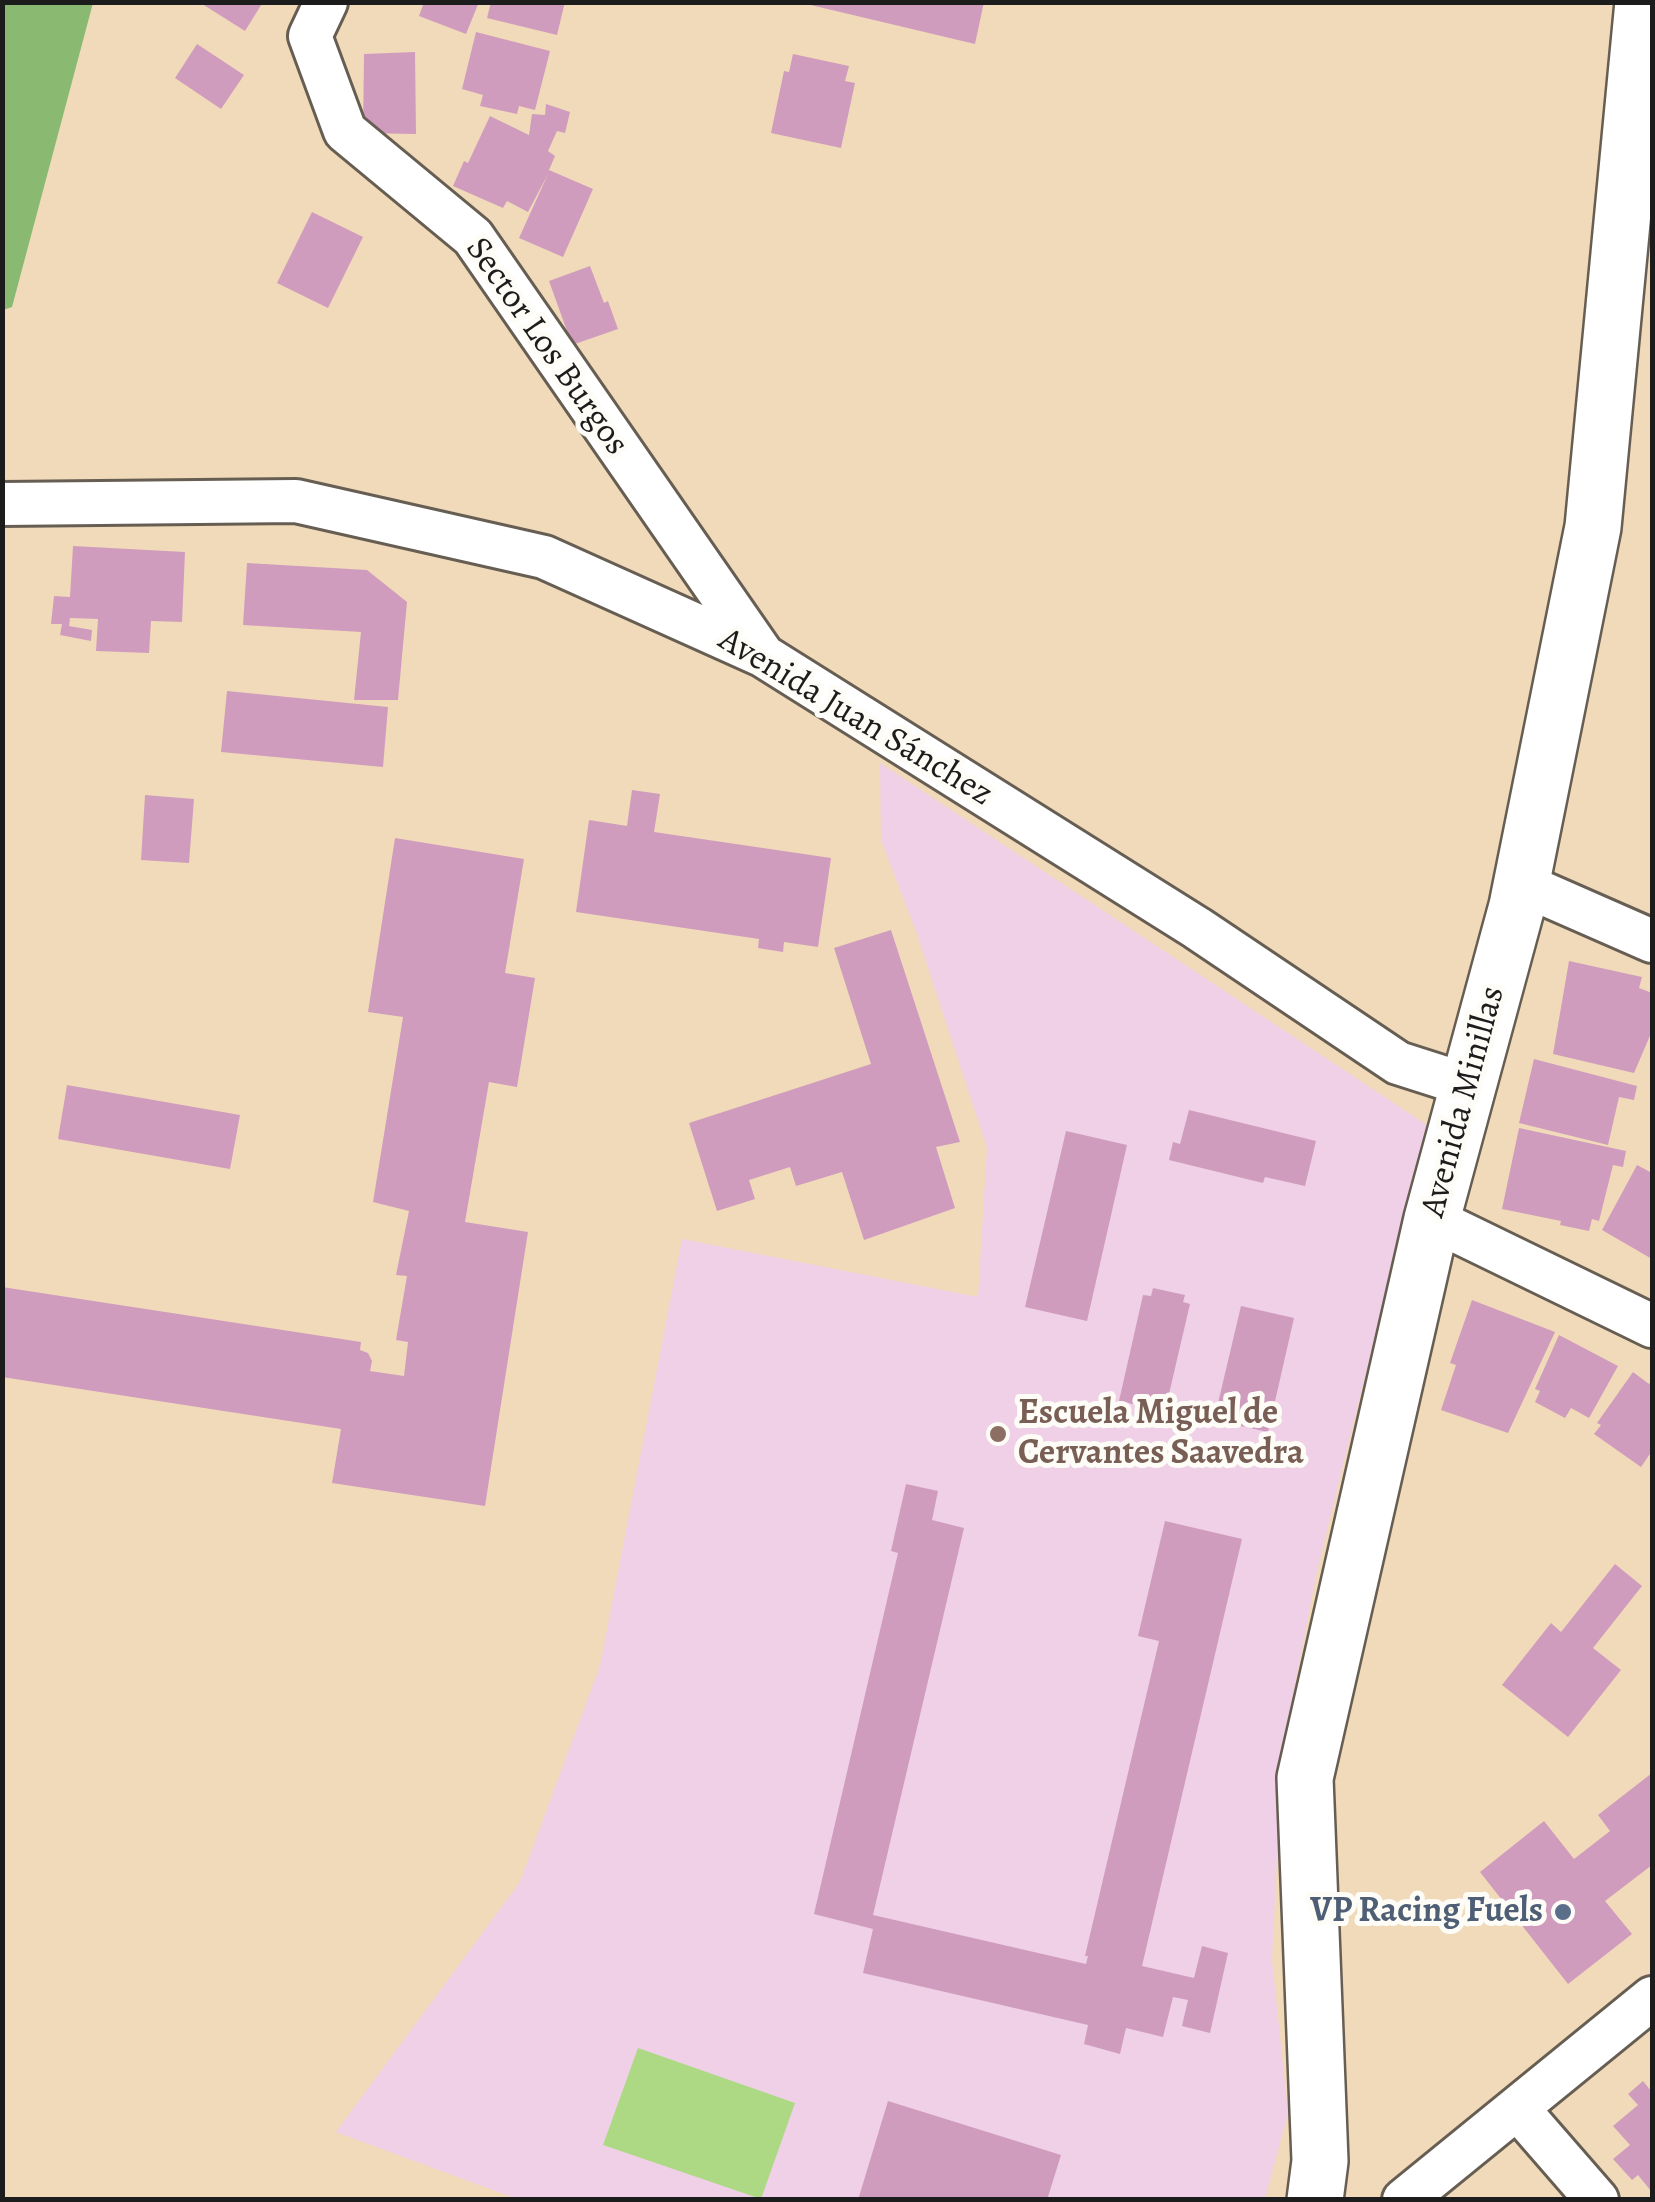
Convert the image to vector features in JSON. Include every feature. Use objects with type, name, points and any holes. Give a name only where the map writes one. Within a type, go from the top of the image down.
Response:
[{"type":"main road","name":"Avenida Minillas","points":[[1315,2200],[1320,2161],[1306,1778],[1432,1218],[1522,884],[1593,528],[1643,2]]},
{"type":"street","name":"Sector Los Burgos","points":[[326,2],[310,36],[345,131],[473,237],[762,655]]},
{"type":"street","name":"Avenida Juan Sánchez","points":[[2,504],[296,501],[544,557],[762,655],[1197,928],[1398,1063],[1470,1086]]},
{"type":"street","points":[[1522,884],[1652,941]]},
{"type":"street","points":[[1432,1218],[1652,1326]]},
{"type":"street","points":[[1404,2200],[1652,1998]]},
{"type":"street","points":[[1517,2108],[1596,2200]]},
{"type":"shaded area","name":"Escuela Miguel de Cervantes Saavedra","points":[[880,763],[1427,1125],[1317,1571],[1282,1752],[1272,1960],[1288,2113],[1265,2199],[517,2199],[336,2132],[520,1882],[600,1666],[682,1239],[978,1297],[987,1148],[917,934],[881,840]]},
{"type":"green space","points":[[2,3],[93,3],[12,307],[3,310]]},
{"type":"green space","points":[[638,2048],[795,2103],[761,2199],[603,2145]]},
{"type":"building","points":[[199,2],[263,2],[245,31]]},
{"type":"building","points":[[424,2],[479,2],[466,34],[419,16]]},
{"type":"building","points":[[491,2],[565,2],[557,35],[487,18]]},
{"type":"building","points":[[798,2],[984,2],[975,44]]},
{"type":"building","points":[[476,32],[550,51],[535,110],[519,106],[517,114],[480,106],[483,95],[462,89]]},
{"type":"building","points":[[197,44],[244,75],[221,109],[175,78]]},
{"type":"building","points":[[415,52],[416,134],[363,133],[364,54]]},
{"type":"building","points":[[793,54],[849,66],[845,81],[855,83],[841,148],[771,133],[784,71],[789,72]]},
{"type":"building","points":[[546,104],[570,112],[565,133],[557,131],[548,151],[555,156],[549,170],[593,189],[563,257],[519,238],[548,174],[528,212],[507,201],[503,208],[453,186],[490,116],[529,135],[532,114],[545,115]]},
{"type":"building","points":[[312,212],[363,237],[328,308],[277,283]]},
{"type":"building","points":[[590,266],[618,329],[572,345],[549,281]]},
{"type":"building","points":[[73,546],[185,552],[182,622],[151,621],[149,653],[96,651],[98,619],[70,618],[69,626],[92,630],[91,641],[60,635],[62,624],[51,624],[54,596],[70,597]]},
{"type":"building","points":[[247,563],[367,570],[407,602],[398,700],[354,700],[361,632],[243,625]]},
{"type":"building","points":[[227,691],[388,707],[383,767],[221,752]]},
{"type":"building","points":[[632,790],[660,794],[654,832],[831,858],[818,947],[784,942],[783,952],[758,948],[759,939],[576,912],[589,820],[627,826]]},
{"type":"building","points":[[145,795],[194,799],[189,863],[141,860]]},
{"type":"building","points":[[395,838],[524,859],[505,973],[535,978],[517,1087],[489,1082],[465,1222],[528,1232],[485,1506],[332,1483],[341,1429],[2,1377],[2,1287],[361,1342],[360,1350],[368,1353],[372,1361],[370,1371],[404,1376],[408,1342],[396,1340],[407,1276],[396,1275],[409,1211],[373,1202],[403,1017],[368,1012]]},
{"type":"building","points":[[891,930],[960,1142],[936,1147],[955,1208],[864,1240],[842,1172],[796,1186],[790,1167],[749,1180],[755,1199],[717,1211],[689,1123],[871,1064],[834,948]]},
{"type":"building","points":[[1569,961],[1642,977],[1639,988],[1652,993],[1652,1031],[1634,1073],[1553,1054]]},
{"type":"building","points":[[1534,1059],[1637,1086],[1634,1100],[1619,1097],[1608,1145],[1519,1123]]},
{"type":"building","points":[[67,1085],[240,1115],[230,1169],[58,1139]]},
{"type":"building","points":[[1189,1110],[1316,1141],[1305,1186],[1265,1177],[1263,1183],[1169,1160],[1173,1142],[1180,1144]]},
{"type":"building","points":[[1519,1128],[1626,1151],[1623,1167],[1613,1165],[1599,1221],[1592,1219],[1589,1231],[1502,1209]]},
{"type":"building","points":[[1066,1131],[1127,1145],[1087,1321],[1025,1307]]},
{"type":"building","points":[[1637,1165],[1652,1173],[1652,1259],[1602,1230]]},
{"type":"building","points":[[1153,1288],[1185,1295],[1183,1302],[1190,1304],[1165,1411],[1119,1401],[1143,1295],[1151,1296]]},
{"type":"building","points":[[1472,1300],[1555,1332],[1508,1433],[1441,1410],[1456,1365],[1450,1363]]},
{"type":"building","points":[[1241,1306],[1294,1318],[1268,1432],[1214,1420]]},
{"type":"building","points":[[1559,1335],[1618,1366],[1589,1418],[1571,1408],[1565,1418],[1535,1402],[1540,1391],[1535,1389]]},
{"type":"building","points":[[1633,1372],[1649,1384],[1652,1379],[1652,1451],[1641,1467],[1594,1434],[1601,1425],[1597,1423]]},
{"type":"building","points":[[906,1484],[938,1491],[932,1520],[964,1528],[873,1915],[1086,1964],[1159,1641],[1138,1636],[1165,1521],[1242,1539],[1142,1966],[1194,1978],[1202,1946],[1228,1953],[1210,2033],[1182,2026],[1188,2000],[1173,1997],[1163,2037],[1126,2028],[1120,2054],[1084,2044],[1088,2025],[863,1973],[873,1929],[814,1914],[898,1553],[891,1551]]},
{"type":"building","points":[[1615,1564],[1642,1586],[1593,1648],[1621,1670],[1568,1737],[1502,1685],[1551,1623],[1561,1632]]},
{"type":"building","points":[[1652,1773],[1652,1865],[1605,1901],[1632,1934],[1568,1984],[1480,1872],[1544,1821],[1574,1859],[1610,1831],[1598,1815]]},
{"type":"building","points":[[1643,2081],[1652,2092],[1651,2191],[1638,2175],[1632,2180],[1613,2159],[1630,2145],[1613,2126],[1638,2105],[1628,2094]]},
{"type":"building","points":[[888,2101],[1061,2155],[1047,2200],[858,2200]]},
{"type":"place","name":"Escuela Miguel de Cervantes Saavedra","points":[[998,1434]]},
{"type":"place","name":"VP Racing Fuels","points":[[1563,1912]]}]
